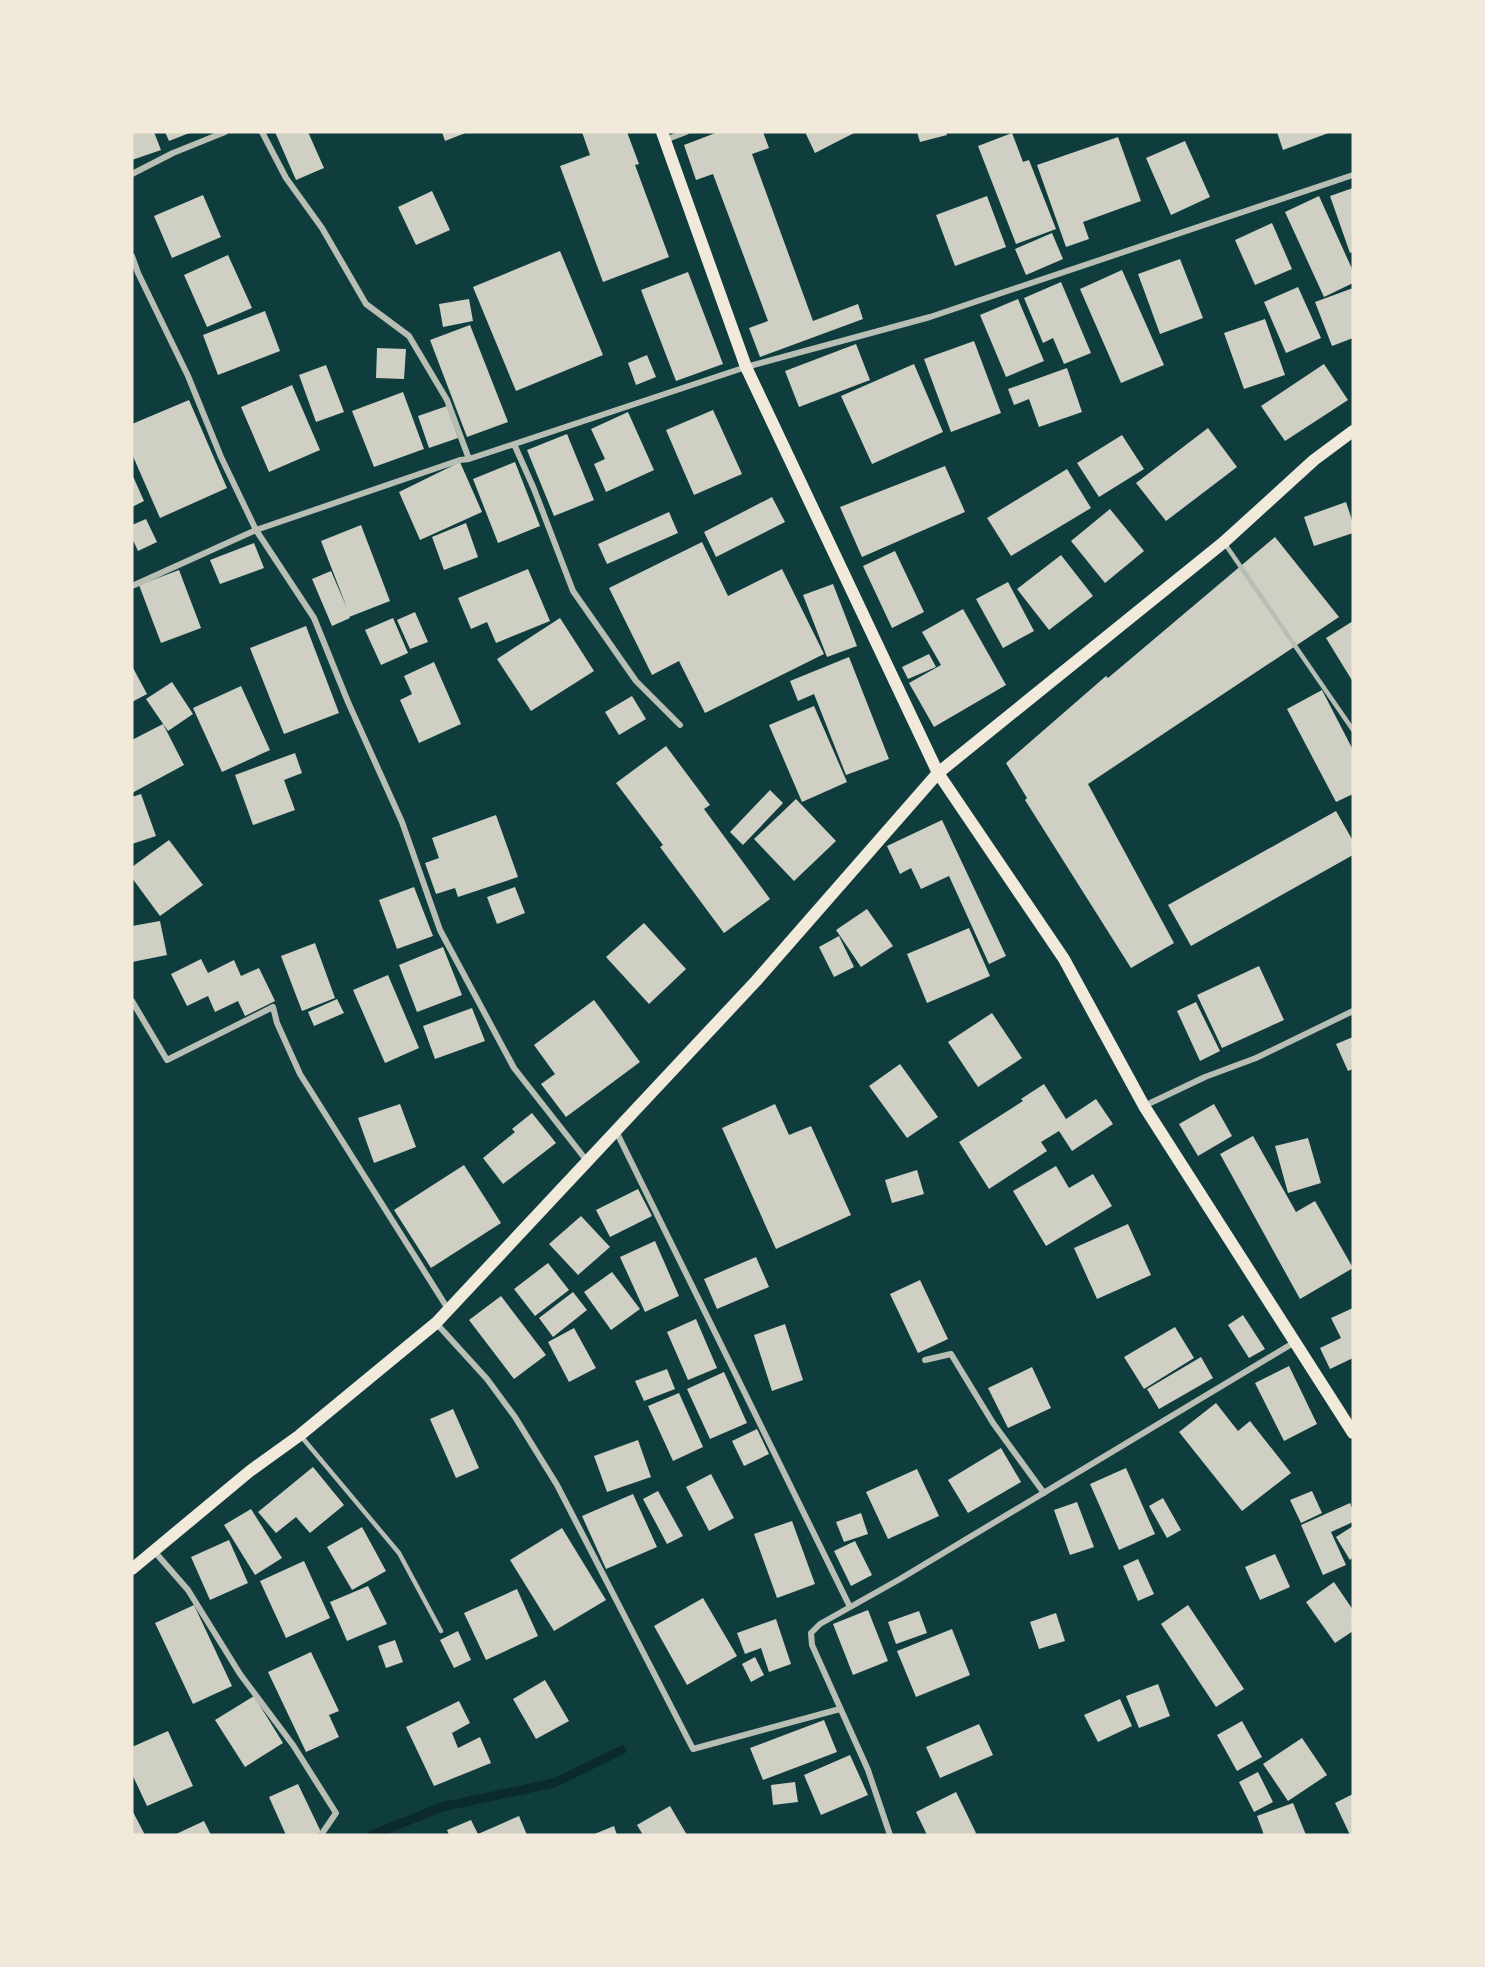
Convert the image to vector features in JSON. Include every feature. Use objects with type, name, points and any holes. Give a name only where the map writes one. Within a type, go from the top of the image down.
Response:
[{"type":"main road","points":[[664,136],[746,367],[938,773],[1064,959],[1144,1106],[1353,1433]]},
{"type":"main road","points":[[132,1569],[250,1471],[300,1435],[436,1323],[756,981],[938,773],[1224,542],[1314,460],[1353,431]]},
{"type":"street","points":[[132,174],[173,153],[225,132]]},
{"type":"street","points":[[262,132],[286,178],[322,228],[366,304],[409,336],[447,400],[469,459]]},
{"type":"street","points":[[664,136],[686,132]]},
{"type":"street","points":[[132,586],[256,530],[460,460],[469,459],[746,367],[930,317],[1353,175]]},
{"type":"street","points":[[132,256],[256,530],[314,618],[348,702],[402,822],[440,930],[514,1068],[587,1161]]},
{"type":"street","points":[[514,444],[573,591],[636,681],[680,724]]},
{"type":"street","points":[[132,1001],[167,1060],[273,1007],[277,1023],[300,1074],[449,1309]]},
{"type":"street","points":[[1144,1106],[1205,1077],[1256,1058],[1353,1011]]},
{"type":"street","points":[[616,1131],[850,1607]]},
{"type":"street","points":[[436,1323],[487,1379],[515,1417],[557,1485],[693,1749],[840,1708]]},
{"type":"street","points":[[890,1835],[868,1770],[812,1645],[811,1633],[820,1624],[1295,1342]]},
{"type":"street","points":[[925,1360],[951,1354],[993,1423],[1044,1493]]},
{"type":"street","points":[[154,1551],[189,1590],[240,1674],[293,1745],[336,1813],[321,1835]]},
{"type":"lane","points":[[1224,542],[1353,730]]},
{"type":"lane","points":[[300,1435],[399,1552],[441,1631]]},
{"type":"building","points":[[132,132],[154,132],[161,150],[132,160]]},
{"type":"building","points":[[165,132],[192,132],[169,141]]},
{"type":"building","points":[[275,132],[308,132],[324,168],[296,180]]},
{"type":"building","points":[[442,132],[468,132],[445,141]]},
{"type":"building","points":[[582,132],[627,132],[639,164],[635,165],[669,257],[603,282],[560,166],[590,155]]},
{"type":"building","points":[[718,132],[763,132],[769,148],[752,154],[813,321],[858,304],[863,319],[760,357],[749,328],[768,321],[713,174],[696,180],[684,145]]},
{"type":"building","points":[[805,132],[856,132],[815,153]]},
{"type":"building","points":[[917,132],[946,132],[947,135],[920,142]]},
{"type":"building","points":[[1277,132],[1331,132],[1283,150]]},
{"type":"building","points":[[1012,133],[1023,162],[1029,160],[1056,229],[1016,244],[978,146]]},
{"type":"building","points":[[1118,137],[1141,201],[1083,222],[1089,239],[1066,247],[1037,165]]},
{"type":"building","points":[[1185,141],[1210,197],[1171,215],[1146,158]]},
{"type":"building","points":[[1353,188],[1353,252],[1350,253],[1330,196]]},
{"type":"building","points":[[432,191],[450,230],[416,245],[398,207]]},
{"type":"building","points":[[203,195],[221,237],[172,258],[154,216]]},
{"type":"building","points":[[987,196],[1006,247],[955,266],[936,215]]},
{"type":"building","points":[[1319,196],[1353,271],[1353,283],[1324,297],[1285,212]]},
{"type":"building","points":[[1272,223],[1292,269],[1255,285],[1235,240]]},
{"type":"building","points":[[1052,233],[1063,259],[1026,275],[1015,249]]},
{"type":"building","points":[[560,251],[603,355],[516,391],[473,287]]},
{"type":"building","points":[[228,255],[252,308],[207,327],[184,275]]},
{"type":"building","points":[[1180,259],[1203,318],[1160,334],[1138,274]]},
{"type":"building","points":[[1122,270],[1164,365],[1121,383],[1080,289]]},
{"type":"building","points":[[688,272],[723,364],[676,381],[641,290]]},
{"type":"building","points":[[1061,282],[1091,353],[1064,364],[1053,338],[1043,343],[1024,298]]},
{"type":"building","points":[[1298,287],[1321,338],[1286,353],[1264,302]]},
{"type":"building","points":[[1353,288],[1353,338],[1332,346],[1315,302]]},
{"type":"building","points":[[469,299],[473,321],[443,327],[439,304]]},
{"type":"building","points":[[1018,299],[1044,361],[1006,377],[980,315]]},
{"type":"building","points":[[265,311],[280,351],[218,375],[203,335]]},
{"type":"building","points":[[1265,319],[1285,375],[1244,389],[1224,333]]},
{"type":"building","points":[[470,325],[508,422],[467,437],[430,340]]},
{"type":"building","points":[[974,341],[1001,413],[951,432],[924,359]]},
{"type":"building","points":[[856,344],[870,380],[799,407],[785,371]]},
{"type":"building","points":[[377,348],[406,349],[404,379],[376,378]]},
{"type":"building","points":[[647,355],[656,377],[636,385],[628,363]]},
{"type":"building","points":[[914,364],[943,432],[872,464],[841,396]]},
{"type":"building","points":[[1324,364],[1348,400],[1285,441],[1261,406]]},
{"type":"building","points":[[326,365],[344,412],[316,422],[299,375]]},
{"type":"building","points":[[1067,368],[1082,412],[1039,427],[1029,399],[1014,405],[1008,389]]},
{"type":"building","points":[[292,385],[320,450],[269,472],[241,407]]},
{"type":"building","points":[[403,392],[424,449],[374,467],[352,411]]},
{"type":"building","points":[[189,400],[227,488],[160,518],[132,454],[132,424]]},
{"type":"building","points":[[447,406],[458,438],[429,448],[418,416]]},
{"type":"building","points":[[713,410],[742,474],[694,495],[666,430]]},
{"type":"building","points":[[628,412],[654,470],[606,492],[594,464],[605,459],[591,429]]},
{"type":"building","points":[[1208,428],[1237,467],[1166,521],[1136,483]]},
{"type":"building","points":[[567,434],[594,500],[554,516],[527,450]]},
{"type":"building","points":[[1122,435],[1144,469],[1099,497],[1077,463]]},
{"type":"building","points":[[460,462],[482,512],[420,540],[399,492]]},
{"type":"building","points":[[515,462],[540,526],[498,543],[473,479]]},
{"type":"building","points":[[945,466],[965,512],[862,557],[840,507]]},
{"type":"building","points":[[1067,469],[1091,508],[1011,556],[987,518]]},
{"type":"building","points":[[132,474],[144,501],[132,507]]},
{"type":"building","points":[[772,497],[785,522],[716,557],[704,532]]},
{"type":"building","points":[[1346,502],[1353,523],[1353,533],[1314,546],[1304,517]]},
{"type":"building","points":[[1110,509],[1144,551],[1105,583],[1071,541]]},
{"type":"building","points":[[669,512],[678,533],[607,564],[598,544]]},
{"type":"building","points":[[146,519],[157,542],[138,551],[132,538],[132,525]]},
{"type":"building","points":[[466,523],[478,557],[444,570],[432,537]]},
{"type":"building","points":[[361,525],[390,601],[332,626],[312,579],[331,571],[347,608],[321,541]]},
{"type":"building","points":[[1275,537],[1339,617],[1088,784],[1174,943],[1131,968],[1025,800],[1027,798],[1006,763],[1106,676],[1108,678]]},
{"type":"building","points":[[702,542],[728,596],[782,569],[824,654],[705,713],[679,661],[652,675],[609,588]]},
{"type":"building","points":[[254,543],[264,568],[220,584],[210,560]]},
{"type":"building","points":[[895,551],[924,612],[892,628],[863,566]]},
{"type":"building","points":[[1061,555],[1093,596],[1049,630],[1017,589]]},
{"type":"building","points":[[528,569],[550,621],[496,643],[487,622],[471,629],[458,598]]},
{"type":"building","points":[[179,570],[201,628],[161,643],[139,585]]},
{"type":"building","points":[[1008,582],[1034,631],[1003,648],[976,599]]},
{"type":"building","points":[[833,584],[857,646],[827,657],[803,595]]},
{"type":"building","points":[[963,609],[1006,685],[934,727],[909,683],[941,665],[922,632]]},
{"type":"building","points":[[415,612],[428,642],[410,649],[397,620]]},
{"type":"building","points":[[393,618],[408,653],[381,665],[365,630]]},
{"type":"building","points":[[560,618],[594,671],[531,711],[497,659]]},
{"type":"building","points":[[1353,621],[1353,682],[1326,638]]},
{"type":"building","points":[[306,626],[339,713],[284,734],[250,648]]},
{"type":"building","points":[[929,654],[936,667],[908,679],[902,667]]},
{"type":"building","points":[[849,657],[889,759],[846,775],[814,694],[798,701],[790,681]]},
{"type":"building","points":[[434,662],[461,724],[419,743],[400,700],[412,694],[404,676]]},
{"type":"building","points":[[132,666],[147,694],[132,702]]},
{"type":"building","points":[[172,682],[193,714],[168,731],[146,699]]},
{"type":"building","points":[[241,686],[270,750],[222,772],[193,708]]},
{"type":"building","points":[[1322,690],[1353,750],[1353,794],[1336,802],[1287,709]]},
{"type":"building","points":[[632,696],[646,719],[619,735],[605,712]]},
{"type":"building","points":[[814,706],[847,782],[802,802],[769,725]]},
{"type":"building","points":[[163,724],[184,765],[132,793],[132,740]]},
{"type":"building","points":[[666,746],[710,805],[704,809],[770,899],[724,933],[660,847],[663,845],[616,783]]},
{"type":"building","points":[[295,753],[302,773],[284,780],[295,810],[253,825],[235,775]]},
{"type":"building","points":[[770,790],[783,803],[743,845],[730,832]]},
{"type":"building","points":[[141,794],[156,836],[132,844],[132,797]]},
{"type":"building","points":[[796,799],[836,841],[794,881],[754,839]]},
{"type":"building","points":[[1336,811],[1353,841],[1353,855],[1191,946],[1168,905]]},
{"type":"building","points":[[496,815],[518,877],[458,897],[455,888],[436,894],[425,863],[439,858],[432,838]]},
{"type":"building","points":[[942,820],[1006,956],[989,964],[949,876],[921,889],[911,868],[900,874],[887,846]]},
{"type":"building","points":[[169,840],[203,885],[160,916],[132,878],[132,867]]},
{"type":"building","points":[[414,887],[433,936],[397,949],[379,900]]},
{"type":"building","points":[[515,887],[525,913],[497,924],[487,897]]},
{"type":"building","points":[[867,909],[893,946],[861,967],[836,930]]},
{"type":"building","points":[[160,921],[167,955],[132,962],[132,926]]},
{"type":"building","points":[[644,923],[686,969],[649,1004],[606,957]]},
{"type":"building","points":[[969,928],[990,976],[927,1003],[907,954]]},
{"type":"building","points":[[839,936],[854,967],[834,977],[819,947]]},
{"type":"building","points":[[315,943],[335,998],[302,1011],[281,956]]},
{"type":"building","points":[[443,947],[462,995],[417,1012],[399,965]]},
{"type":"building","points":[[201,959],[208,973],[234,960],[241,976],[259,968],[275,1001],[245,1016],[238,1001],[215,1012],[208,996],[187,1006],[171,974]]},
{"type":"building","points":[[1259,966],[1284,1020],[1222,1048],[1197,995]]},
{"type":"building","points":[[388,975],[419,1048],[385,1063],[353,990]]},
{"type":"building","points":[[337,999],[344,1013],[314,1026],[308,1012]]},
{"type":"building","points":[[594,1000],[640,1062],[566,1117],[541,1084],[555,1074],[534,1045]]},
{"type":"building","points":[[1196,1002],[1220,1051],[1200,1061],[1177,1011]]},
{"type":"building","points":[[472,1008],[485,1041],[435,1059],[423,1026]]},
{"type":"building","points":[[992,1013],[1022,1058],[978,1087],[948,1042]]},
{"type":"building","points":[[1353,1037],[1353,1069],[1348,1071],[1336,1044]]},
{"type":"building","points":[[900,1064],[938,1117],[907,1138],[869,1086]]},
{"type":"building","points":[[1044,1084],[1066,1119],[1096,1099],[1113,1124],[1072,1151],[1059,1131],[1041,1142],[1047,1151],[989,1189],[959,1142],[1023,1101],[1021,1099]]},
{"type":"building","points":[[400,1104],[416,1147],[374,1163],[358,1118]]},
{"type":"building","points":[[775,1104],[789,1135],[811,1126],[851,1215],[776,1249],[722,1128]]},
{"type":"building","points":[[1214,1104],[1232,1136],[1198,1156],[1179,1124]]},
{"type":"building","points":[[532,1113],[556,1143],[503,1184],[483,1158],[515,1132],[512,1129]]},
{"type":"building","points":[[1253,1136],[1296,1212],[1315,1201],[1353,1268],[1300,1299],[1220,1154]]},
{"type":"building","points":[[1308,1138],[1321,1183],[1288,1193],[1275,1146]]},
{"type":"building","points":[[464,1165],[501,1223],[431,1268],[394,1210]]},
{"type":"building","points":[[1056,1166],[1069,1188],[1093,1174],[1112,1206],[1046,1246],[1013,1191]]},
{"type":"building","points":[[917,1170],[924,1194],[892,1203],[885,1180]]},
{"type":"building","points":[[638,1189],[652,1216],[610,1237],[596,1210]]},
{"type":"building","points":[[581,1216],[610,1247],[578,1275],[549,1244]]},
{"type":"building","points":[[1128,1224],[1151,1275],[1097,1299],[1074,1248]]},
{"type":"building","points":[[655,1241],[679,1296],[645,1312],[620,1257]]},
{"type":"building","points":[[756,1257],[769,1287],[717,1309],[704,1279]]},
{"type":"building","points":[[548,1263],[569,1290],[535,1316],[514,1289]]},
{"type":"building","points":[[612,1272],[640,1309],[611,1330],[584,1292]]},
{"type":"building","points":[[920,1280],[948,1339],[918,1353],[890,1294]]},
{"type":"building","points":[[573,1292],[587,1310],[553,1337],[539,1318]]},
{"type":"building","points":[[501,1296],[546,1355],[514,1379],[469,1320]]},
{"type":"building","points":[[1353,1308],[1353,1358],[1330,1369],[1320,1348],[1341,1338],[1331,1318]]},
{"type":"building","points":[[1243,1315],[1265,1349],[1249,1358],[1228,1325]]},
{"type":"building","points":[[696,1319],[717,1368],[688,1380],[667,1332]]},
{"type":"building","points":[[785,1324],[803,1380],[772,1391],[754,1335]]},
{"type":"building","points":[[1175,1327],[1194,1358],[1144,1389],[1124,1357]]},
{"type":"building","points":[[574,1328],[596,1368],[569,1382],[548,1342]]},
{"type":"building","points":[[1201,1357],[1213,1378],[1159,1409],[1147,1389]]},
{"type":"building","points":[[1289,1366],[1317,1424],[1284,1441],[1255,1383]]},
{"type":"building","points":[[1032,1367],[1051,1408],[1008,1428],[988,1388]]},
{"type":"building","points":[[667,1369],[675,1389],[644,1401],[635,1381]]},
{"type":"building","points":[[724,1372],[747,1423],[710,1439],[687,1389]]},
{"type":"building","points":[[679,1393],[703,1447],[673,1461],[648,1406]]},
{"type":"building","points":[[1216,1403],[1238,1431],[1250,1421],[1291,1473],[1242,1511],[1179,1432]]},
{"type":"building","points":[[453,1409],[479,1468],[456,1478],[430,1419]]},
{"type":"building","points":[[757,1429],[769,1454],[744,1466],[732,1441]]},
{"type":"building","points":[[638,1440],[651,1477],[607,1492],[594,1456]]},
{"type":"building","points":[[1001,1448],[1021,1482],[968,1513],[948,1480]]},
{"type":"building","points":[[313,1467],[344,1505],[310,1533],[296,1517],[276,1533],[258,1512]]},
{"type":"building","points":[[1126,1468],[1155,1534],[1119,1550],[1090,1484]]},
{"type":"building","points":[[917,1469],[939,1516],[888,1539],[866,1492]]},
{"type":"building","points":[[711,1474],[734,1518],[709,1531],[686,1487]]},
{"type":"building","points":[[658,1491],[683,1536],[667,1544],[643,1499]]},
{"type":"building","points":[[1312,1491],[1322,1513],[1301,1523],[1290,1500]]},
{"type":"building","points":[[633,1494],[657,1547],[606,1569],[582,1516]]},
{"type":"building","points":[[1163,1498],[1181,1530],[1167,1538],[1149,1506]]},
{"type":"building","points":[[1077,1502],[1094,1547],[1070,1555],[1054,1510]]},
{"type":"building","points":[[1350,1503],[1353,1510],[1353,1522],[1331,1532],[1346,1565],[1323,1575],[1301,1525]]},
{"type":"building","points":[[251,1509],[282,1558],[255,1575],[224,1525]]},
{"type":"building","points":[[861,1513],[868,1534],[844,1542],[836,1522]]},
{"type":"building","points":[[792,1521],[815,1584],[777,1598],[754,1534]]},
{"type":"building","points":[[1353,1526],[1353,1557],[1350,1560],[1336,1537]]},
{"type":"building","points":[[362,1527],[386,1571],[352,1590],[327,1547]]},
{"type":"building","points":[[562,1528],[606,1600],[554,1631],[510,1560]]},
{"type":"building","points":[[229,1540],[248,1583],[210,1600],[191,1557]]},
{"type":"building","points":[[855,1541],[872,1575],[851,1586],[834,1551]]},
{"type":"building","points":[[1275,1554],[1290,1587],[1260,1600],[1245,1567]]},
{"type":"building","points":[[1138,1559],[1154,1594],[1138,1601],[1123,1566]]},
{"type":"building","points":[[304,1561],[330,1618],[286,1638],[260,1581]]},
{"type":"building","points":[[1334,1582],[1353,1610],[1353,1631],[1335,1643],[1306,1602]]},
{"type":"building","points":[[368,1586],[387,1624],[347,1641],[330,1602]]},
{"type":"building","points":[[517,1589],[538,1636],[486,1660],[464,1613]]},
{"type":"building","points":[[703,1598],[737,1656],[687,1685],[654,1626]]},
{"type":"building","points":[[194,1605],[232,1686],[193,1704],[155,1623]]},
{"type":"building","points":[[1188,1605],[1244,1689],[1216,1707],[1161,1624]]},
{"type":"building","points":[[868,1610],[888,1661],[853,1675],[833,1624]]},
{"type":"building","points":[[919,1611],[927,1633],[896,1644],[888,1622]]},
{"type":"building","points":[[1056,1613],[1065,1641],[1039,1649],[1030,1622]]},
{"type":"building","points":[[776,1619],[791,1664],[769,1672],[761,1648],[745,1654],[737,1633]]},
{"type":"building","points":[[952,1629],[970,1675],[916,1697],[897,1651]]},
{"type":"building","points":[[458,1631],[471,1660],[454,1668],[440,1640]]},
{"type":"building","points":[[395,1640],[403,1662],[386,1668],[378,1646]]},
{"type":"building","points":[[311,1652],[339,1711],[329,1715],[339,1737],[306,1752],[268,1672]]},
{"type":"building","points":[[755,1657],[764,1675],[751,1682],[742,1664]]},
{"type":"building","points":[[545,1680],[569,1721],[536,1739],[513,1699]]},
{"type":"building","points":[[1158,1684],[1170,1716],[1139,1728],[1126,1696]]},
{"type":"building","points":[[254,1696],[283,1743],[245,1767],[215,1720]]},
{"type":"building","points":[[1120,1699],[1132,1726],[1098,1742],[1084,1715]]},
{"type":"building","points":[[459,1701],[470,1723],[452,1733],[458,1748],[480,1737],[491,1763],[434,1786],[406,1727]]},
{"type":"building","points":[[824,1720],[837,1752],[763,1780],[750,1748]]},
{"type":"building","points":[[1242,1721],[1262,1757],[1237,1771],[1217,1735]]},
{"type":"building","points":[[979,1724],[993,1755],[940,1778],[926,1747]]},
{"type":"building","points":[[168,1731],[193,1786],[147,1806],[132,1774],[132,1747]]},
{"type":"building","points":[[1302,1738],[1327,1775],[1288,1801],[1263,1764]]},
{"type":"building","points":[[850,1755],[868,1795],[821,1815],[804,1775]]},
{"type":"building","points":[[1258,1772],[1273,1802],[1254,1812],[1239,1782]]},
{"type":"building","points":[[795,1782],[798,1802],[773,1805],[771,1785]]},
{"type":"building","points":[[298,1784],[321,1832],[315,1835],[286,1835],[269,1797]]},
{"type":"building","points":[[956,1792],[976,1833],[973,1835],[927,1835],[916,1812]]},
{"type":"building","points":[[1353,1794],[1353,1835],[1350,1835],[1335,1803]]},
{"type":"building","points":[[1293,1803],[1306,1835],[1264,1835],[1257,1816]]},
{"type":"building","points":[[670,1806],[687,1835],[643,1835],[637,1825]]},
{"type":"building","points":[[132,1810],[145,1835],[132,1835]]},
{"type":"building","points":[[519,1816],[527,1835],[449,1835],[447,1830],[471,1820],[478,1834]]},
{"type":"building","points":[[204,1821],[211,1835],[174,1835]]},
{"type":"building","points":[[614,1826],[617,1835],[592,1835]]},
{"type":"waterway","points":[[372,1835],[442,1807],[554,1783],[622,1750]]}]
